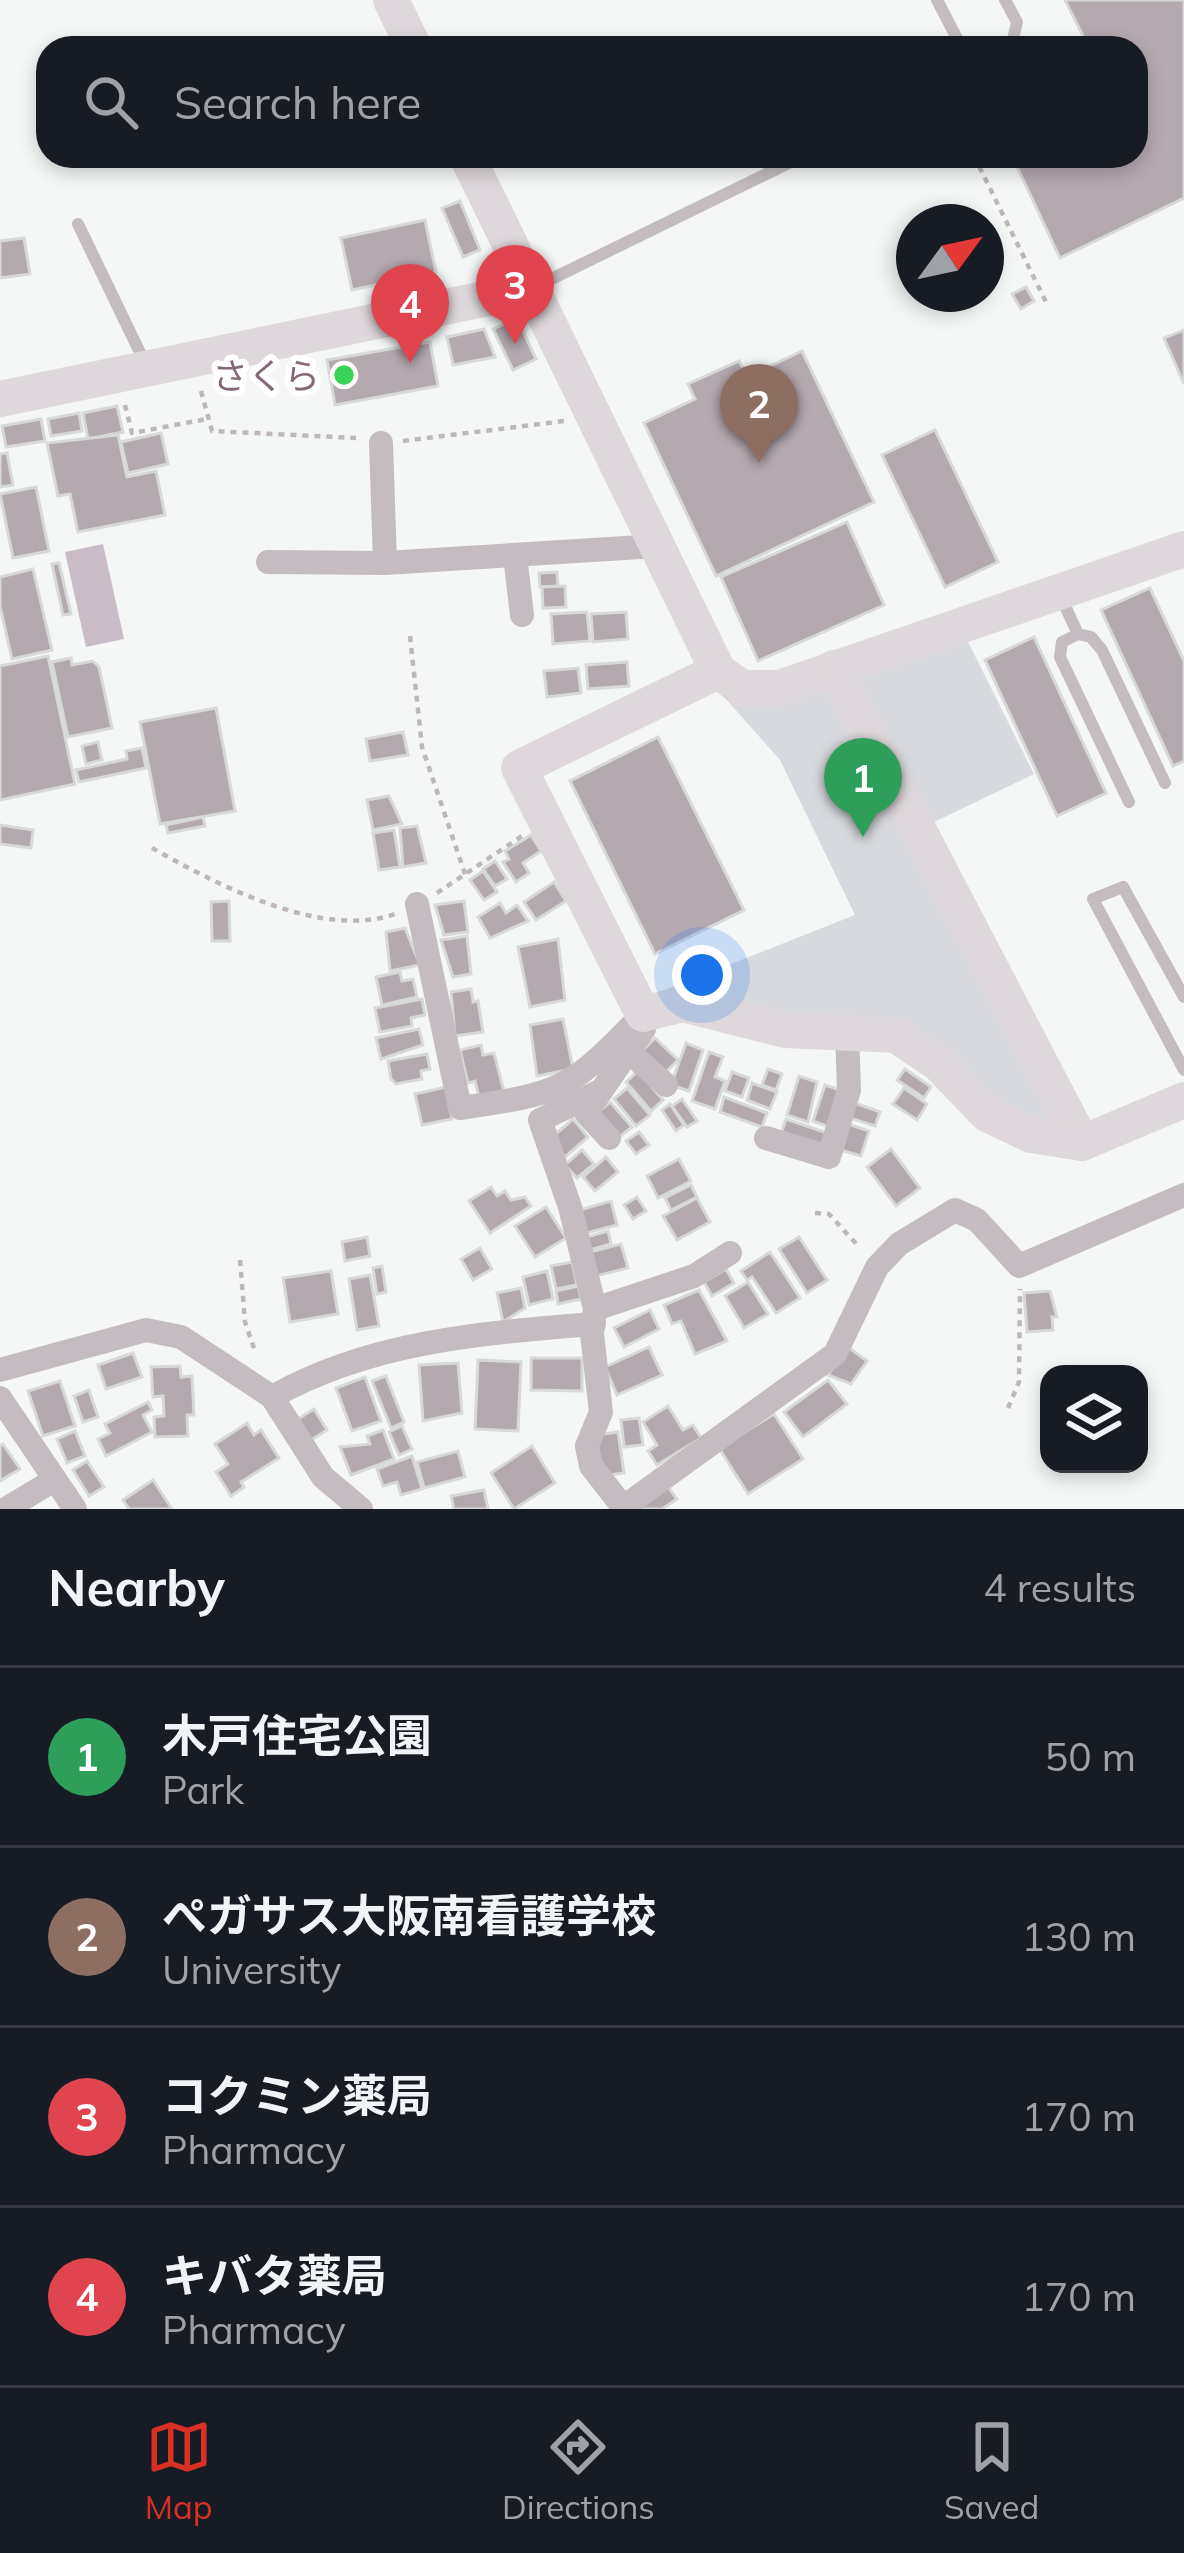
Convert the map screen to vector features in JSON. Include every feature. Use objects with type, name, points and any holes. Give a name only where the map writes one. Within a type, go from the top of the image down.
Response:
[{"type":"street","points":[[391,0],[408,36]]},
{"type":"street","points":[[473,168],[718,671],[742,688],[759,691],[834,668],[1184,549]]},
{"type":"street","points":[[0,399],[134,380],[532,289]]},
{"type":"street","points":[[381,443],[386,562]]},
{"type":"street","points":[[268,562],[386,562],[657,546]]},
{"type":"street","points":[[515,556],[522,615]]},
{"type":"street","points":[[834,668],[1082,1142]]},
{"type":"street","points":[[651,1011],[542,820],[519,768],[718,671]]},
{"type":"street","points":[[417,904],[460,1108],[534,1098],[578,1081],[651,1011],[683,1004],[784,1030],[896,1036],[939,1064],[987,1114],[1031,1135],[1082,1142],[1184,1100]]},
{"type":"street","points":[[609,1138],[586,1113],[651,1011]]},
{"type":"street","points":[[766,1138],[830,1157],[849,1090],[847,1033]]},
{"type":"street","points":[[629,1052],[666,1085]]},
{"type":"street","points":[[602,1090],[540,1120],[595,1316],[602,1412],[587,1446],[597,1478],[622,1508],[835,1354],[877,1267],[899,1244],[955,1210],[976,1220],[1019,1266],[1184,1195]]},
{"type":"street","points":[[272,1397],[331,1370],[470,1332],[595,1316],[694,1276],[730,1253]]},
{"type":"street","points":[[0,1370],[146,1330],[181,1337],[272,1397],[323,1477],[361,1509]]},
{"type":"street","points":[[0,1398],[75,1509]]},
{"type":"street","points":[[6,1509],[54,1480]]},
{"type":"lane","points":[[938,0],[956,36]]},
{"type":"lane","points":[[1005,0],[1017,22],[1014,36]]},
{"type":"lane","points":[[532,289],[779,168]]},
{"type":"lane","points":[[78,224],[134,380]]},
{"type":"lane","points":[[1059,593],[1078,634]]},
{"type":"lane","points":[[1130,802],[1060,657],[1062,642],[1078,634],[1091,637],[1102,650],[1165,783]]},
{"type":"lane","points":[[1184,997],[1123,886],[1093,899],[1184,1070]]},
{"type":"path","points":[[980,168],[1046,302]]},
{"type":"path","points":[[134,380],[132,433],[207,419]]},
{"type":"path","points":[[410,636],[422,747],[466,878]]},
{"type":"path","points":[[152,848],[232,893],[265,904],[365,921],[417,904],[466,878],[542,820]]},
{"type":"path","points":[[815,1213],[829,1214],[877,1267]]},
{"type":"path","points":[[240,1260],[245,1322],[272,1397]]},
{"type":"path","points":[[1008,1408],[1018,1382],[1019,1266]]},
{"type":"shaded area","points":[[103,544],[124,639],[86,647],[65,552]]},
{"type":"shaded area","points":[[965,636],[1034,774],[930,824],[855,675]]},
{"type":"shaded area","points":[[827,684],[1058,1125],[1035,1123],[995,1102],[942,1047],[660,992],[855,915],[780,760],[717,689]]},
{"type":"building","points":[[1065,0],[1184,0],[1184,198],[1060,258],[1018,168],[1148,168],[1148,36],[1083,36]]},
{"type":"building","points":[[460,201],[480,250],[463,257],[442,208]]},
{"type":"building","points":[[425,220],[436,272],[352,290],[341,238]]},
{"type":"building","points":[[24,238],[30,274],[0,278],[0,241]]},
{"type":"building","points":[[1026,287],[1034,301],[1021,309],[1012,294]]},
{"type":"building","points":[[517,318],[536,359],[513,370],[493,329]]},
{"type":"building","points":[[484,329],[495,357],[453,365],[447,337]]},
{"type":"building","points":[[1184,330],[1184,384],[1164,338]]},
{"type":"building","points":[[430,342],[438,386],[335,405],[327,360]]},
{"type":"building","points":[[802,351],[874,502],[716,576],[644,423],[695,399],[688,384],[739,361],[747,377]]},
{"type":"building","points":[[117,406],[123,432],[88,439],[83,413]]},
{"type":"building","points":[[79,413],[82,431],[51,436],[48,419]]},
{"type":"building","points":[[41,419],[45,441],[6,447],[2,426]]},
{"type":"building","points":[[935,430],[998,562],[945,587],[882,455]]},
{"type":"building","points":[[161,433],[168,464],[128,473],[121,442]]},
{"type":"building","points":[[118,435],[127,477],[156,471],[165,515],[78,532],[70,494],[58,496],[47,443]]},
{"type":"building","points":[[7,453],[13,485],[0,487],[0,454]]},
{"type":"building","points":[[36,487],[49,551],[13,558],[0,494]]},
{"type":"building","points":[[847,522],[884,605],[758,661],[721,577]]},
{"type":"building","points":[[59,563],[71,614],[63,615],[52,564]]},
{"type":"building","points":[[33,569],[52,650],[12,659],[0,606],[0,577]]},
{"type":"building","points":[[557,572],[558,586],[540,587],[539,573]]},
{"type":"building","points":[[565,586],[566,607],[543,608],[542,587]]},
{"type":"building","points":[[1150,588],[1184,661],[1184,761],[1173,766],[1101,610]]},
{"type":"building","points":[[587,612],[590,641],[553,644],[551,614]]},
{"type":"building","points":[[626,612],[628,639],[593,642],[591,614]]},
{"type":"building","points":[[1034,637],[1106,793],[1057,816],[985,660]]},
{"type":"building","points":[[48,656],[75,784],[0,800],[0,666]]},
{"type":"building","points":[[71,658],[72,665],[93,661],[99,667],[112,728],[68,737],[52,662]]},
{"type":"building","points":[[627,662],[629,686],[588,689],[586,665]]},
{"type":"building","points":[[578,668],[581,693],[547,697],[544,671]]},
{"type":"building","points":[[216,708],[235,811],[160,824],[140,722]]},
{"type":"building","points":[[403,732],[408,755],[370,761],[366,739]]},
{"type":"building","points":[[658,737],[744,910],[655,954],[570,781]]},
{"type":"building","points":[[98,742],[102,760],[86,764],[82,746]]},
{"type":"building","points":[[142,748],[146,768],[79,782],[76,770],[127,759],[126,751]]},
{"type":"building","points":[[389,796],[402,824],[373,830],[367,800]]},
{"type":"building","points":[[203,817],[205,826],[168,833],[166,825]]},
{"type":"building","points":[[0,825],[33,830],[31,848],[0,844]]},
{"type":"building","points":[[417,826],[426,863],[403,867],[400,828]]},
{"type":"building","points":[[394,830],[400,867],[379,870],[373,833]]},
{"type":"building","points":[[531,835],[541,851],[523,863],[529,873],[516,882],[503,862],[509,859],[505,851]]},
{"type":"building","points":[[495,861],[507,879],[495,886],[483,869]]},
{"type":"building","points":[[483,871],[497,892],[484,900],[470,880]]},
{"type":"building","points":[[554,882],[566,901],[536,920],[524,902]]},
{"type":"building","points":[[229,901],[230,941],[212,941],[211,902]]},
{"type":"building","points":[[464,901],[468,932],[444,935],[435,905]]},
{"type":"building","points":[[500,903],[506,913],[517,905],[528,921],[490,938],[478,917]]},
{"type":"building","points":[[405,928],[420,965],[390,971],[386,932]]},
{"type":"building","points":[[467,936],[471,974],[453,977],[441,940]]},
{"type":"building","points":[[558,939],[565,1000],[530,1007],[518,947]]},
{"type":"building","points":[[400,972],[402,981],[413,979],[417,997],[382,1005],[376,977]]},
{"type":"building","points":[[471,989],[483,1032],[455,1036],[451,992]]},
{"type":"building","points":[[422,999],[425,1015],[411,1018],[412,1026],[380,1032],[375,1008]]},
{"type":"building","points":[[563,1019],[573,1069],[537,1076],[530,1025]]},
{"type":"building","points":[[419,1029],[423,1045],[381,1059],[376,1038]]},
{"type":"building","points":[[655,1038],[678,1060],[663,1075],[640,1053]]},
{"type":"building","points":[[686,1043],[703,1050],[689,1091],[671,1085]]},
{"type":"building","points":[[481,1045],[483,1055],[494,1053],[504,1091],[479,1097],[475,1081],[468,1083],[460,1050]]},
{"type":"building","points":[[709,1052],[723,1057],[715,1077],[725,1081],[715,1109],[692,1101]]},
{"type":"building","points":[[427,1054],[430,1069],[421,1071],[422,1079],[396,1084],[391,1079],[388,1061]]},
{"type":"building","points":[[768,1069],[782,1074],[776,1090],[762,1085]]},
{"type":"building","points":[[905,1069],[931,1087],[924,1098],[897,1080]]},
{"type":"building","points":[[638,1071],[663,1100],[651,1111],[626,1082]]},
{"type":"building","points":[[732,1072],[749,1078],[742,1097],[725,1091]]},
{"type":"building","points":[[799,1076],[817,1082],[808,1122],[787,1115]]},
{"type":"building","points":[[752,1083],[777,1092],[770,1109],[747,1100]]},
{"type":"building","points":[[825,1085],[846,1092],[834,1129],[813,1121]]},
{"type":"building","points":[[446,1087],[452,1119],[422,1125],[415,1094]]},
{"type":"building","points":[[627,1088],[650,1115],[636,1126],[614,1099]]},
{"type":"building","points":[[904,1088],[927,1104],[917,1120],[893,1104]]},
{"type":"building","points":[[724,1097],[767,1113],[762,1127],[720,1112]]},
{"type":"building","points":[[682,1099],[697,1121],[687,1127],[672,1106]]},
{"type":"building","points":[[610,1102],[632,1127],[617,1139],[596,1114]]},
{"type":"building","points":[[852,1102],[880,1112],[875,1126],[847,1117]]},
{"type":"building","points":[[670,1104],[684,1125],[676,1131],[662,1110]]},
{"type":"building","points":[[573,1119],[588,1137],[565,1157],[550,1139]]},
{"type":"building","points":[[786,1119],[830,1134],[825,1151],[780,1137]]},
{"type":"building","points":[[845,1123],[869,1131],[861,1156],[837,1149]]},
{"type":"building","points":[[639,1132],[649,1145],[636,1154],[626,1141]]},
{"type":"building","points":[[891,1149],[920,1188],[896,1206],[867,1167]]},
{"type":"building","points":[[582,1150],[594,1164],[577,1178],[565,1165]]},
{"type":"building","points":[[606,1157],[618,1172],[595,1191],[583,1177]]},
{"type":"building","points":[[679,1159],[691,1181],[658,1198],[647,1176]]},
{"type":"building","points":[[691,1185],[697,1197],[671,1210],[665,1198]]},
{"type":"building","points":[[491,1187],[497,1196],[505,1191],[511,1200],[525,1197],[531,1206],[490,1233],[469,1201]]},
{"type":"building","points":[[637,1197],[646,1211],[633,1219],[624,1205]]},
{"type":"building","points":[[697,1198],[710,1222],[677,1240],[663,1216]]},
{"type":"building","points":[[611,1201],[617,1225],[583,1234],[576,1211]]},
{"type":"building","points":[[546,1207],[566,1238],[535,1257],[515,1226]]},
{"type":"building","points":[[608,1231],[611,1244],[586,1251],[583,1238]]},
{"type":"building","points":[[367,1237],[370,1256],[345,1261],[342,1242]]},
{"type":"building","points":[[799,1237],[827,1280],[807,1293],[779,1249]]},
{"type":"building","points":[[621,1244],[628,1268],[592,1277],[586,1253]]},
{"type":"building","points":[[480,1248],[492,1269],[473,1280],[461,1259]]},
{"type":"building","points":[[770,1252],[800,1298],[776,1313],[752,1277],[747,1280],[741,1271]]},
{"type":"building","points":[[572,1262],[577,1285],[556,1289],[551,1266]]},
{"type":"building","points":[[382,1266],[386,1292],[377,1294],[373,1268]]},
{"type":"building","points":[[726,1269],[734,1283],[712,1296],[704,1282]]},
{"type":"building","points":[[331,1271],[338,1314],[290,1322],[283,1278]]},
{"type":"building","points":[[547,1271],[553,1299],[529,1305],[523,1277]]},
{"type":"building","points":[[370,1275],[379,1326],[357,1330],[349,1279]]},
{"type":"building","points":[[748,1282],[768,1314],[744,1328],[725,1296]]},
{"type":"building","points":[[578,1286],[581,1299],[558,1304],[556,1291]]},
{"type":"building","points":[[521,1288],[525,1308],[503,1322],[497,1293]]},
{"type":"building","points":[[699,1290],[727,1341],[695,1354],[681,1321],[672,1324],[664,1305]]},
{"type":"building","points":[[1050,1291],[1057,1317],[1052,1317],[1053,1330],[1027,1332],[1024,1293]]},
{"type":"building","points":[[650,1310],[659,1329],[624,1347],[614,1328]]},
{"type":"building","points":[[649,1347],[662,1375],[617,1395],[605,1367]]},
{"type":"building","points":[[848,1347],[867,1361],[851,1384],[828,1375]]},
{"type":"building","points":[[133,1353],[142,1377],[106,1389],[98,1365]]},
{"type":"building","points":[[531,1358],[582,1358],[582,1391],[531,1390]]},
{"type":"building","points":[[478,1360],[521,1362],[518,1431],[475,1429]]},
{"type":"building","points":[[458,1363],[462,1413],[423,1421],[419,1365]]},
{"type":"building","points":[[180,1366],[181,1377],[192,1376],[194,1415],[187,1415],[188,1436],[155,1437],[154,1417],[164,1416],[163,1396],[153,1397],[151,1367]]},
{"type":"building","points":[[386,1376],[404,1422],[391,1428],[372,1381]]},
{"type":"building","points":[[365,1377],[381,1421],[352,1431],[336,1388]]},
{"type":"building","points":[[828,1380],[847,1404],[803,1437],[784,1412]]},
{"type":"building","points":[[60,1381],[75,1426],[43,1436],[28,1391]]},
{"type":"building","points":[[89,1390],[98,1417],[83,1422],[74,1396]]},
{"type":"building","points":[[148,1402],[152,1410],[143,1415],[152,1432],[106,1456],[98,1439],[110,1433],[105,1424]]},
{"type":"building","points":[[668,1406],[683,1430],[693,1425],[701,1438],[657,1465],[648,1451],[657,1445],[643,1422]]},
{"type":"building","points":[[314,1409],[327,1430],[311,1440],[298,1419]]},
{"type":"building","points":[[774,1414],[803,1459],[748,1494],[719,1448]]},
{"type":"building","points":[[639,1418],[643,1445],[624,1447],[621,1420]]},
{"type":"building","points":[[247,1423],[254,1435],[261,1430],[279,1458],[241,1482],[244,1487],[231,1496],[216,1472],[228,1464],[215,1444]]},
{"type":"building","points":[[402,1426],[412,1449],[399,1455],[389,1432]]},
{"type":"building","points":[[383,1430],[394,1459],[351,1475],[340,1447],[370,1444],[367,1436]]},
{"type":"building","points":[[75,1431],[85,1456],[67,1463],[57,1439]]},
{"type":"building","points":[[618,1432],[624,1473],[601,1476],[596,1435]]},
{"type":"building","points":[[0,1446],[20,1469],[0,1481]]},
{"type":"building","points":[[532,1446],[555,1483],[514,1509],[491,1473]]},
{"type":"building","points":[[458,1451],[465,1477],[424,1488],[417,1462]]},
{"type":"building","points":[[412,1456],[422,1489],[401,1495],[397,1482],[383,1486],[377,1469]]},
{"type":"building","points":[[87,1461],[104,1487],[89,1496],[73,1470]]},
{"type":"building","points":[[153,1480],[172,1509],[129,1509],[123,1500]]},
{"type":"building","points":[[666,1484],[677,1499],[662,1509],[628,1509]]},
{"type":"building","points":[[484,1490],[488,1509],[454,1509],[451,1496]]},
{"type":"place","name":"コクミン薬局","points":[[515,344]]},
{"type":"place","name":"キバタ薬局","points":[[410,363]]},
{"type":"place","name":"さくら","points":[[344,375]]},
{"type":"place","name":"ぺガサス大阪南看護学校","points":[[759,463]]},
{"type":"place","name":"木戸住宅公園","points":[[863,837]]}]
